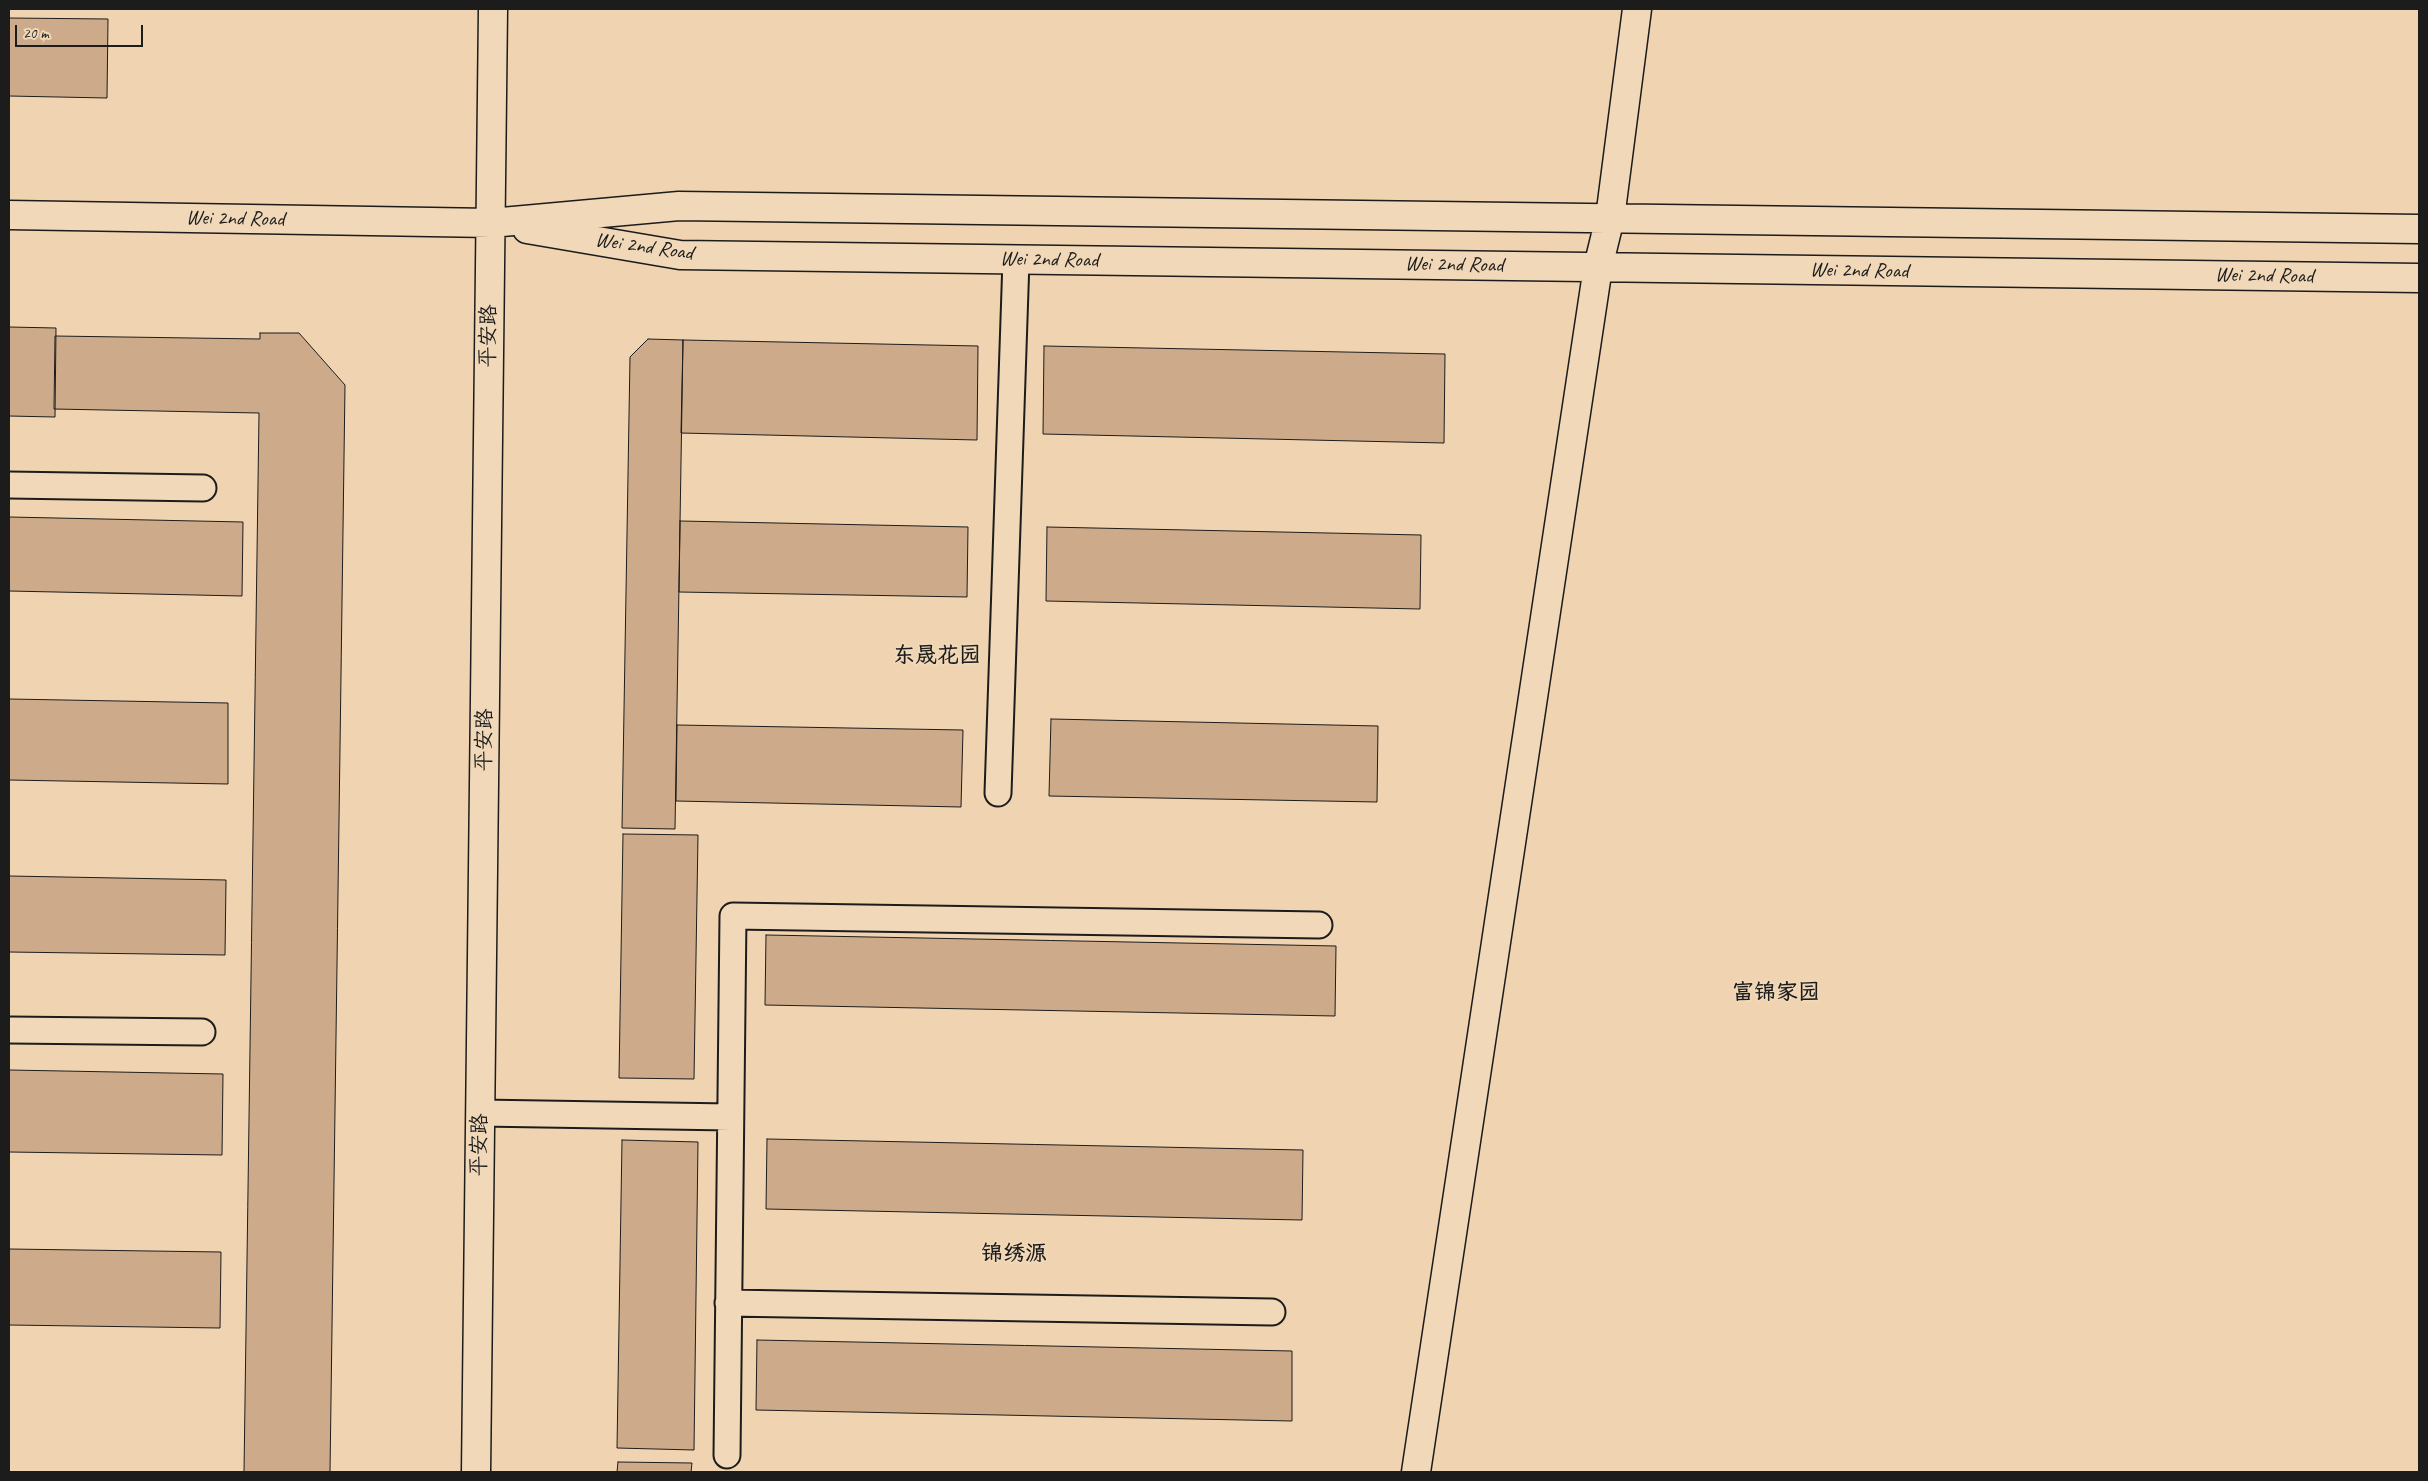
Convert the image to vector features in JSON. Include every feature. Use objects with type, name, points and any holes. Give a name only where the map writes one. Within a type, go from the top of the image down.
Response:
[{"type":"street","name":"平安路","points":[[476,1472],[493,9]]},
{"type":"street","points":[[1416,1472],[1598,267],[1610,218],[1637,9]]},
{"type":"street","name":"Wei 2nd Road","points":[[9,215],[491,223],[678,206],[2419,229]]},
{"type":"street","name":"Wei 2nd Road","points":[[491,223],[680,255],[2419,278]]},
{"type":"lane","points":[[998,793],[1016,260]]},
{"type":"lane","points":[[9,485],[203,488]]},
{"type":"lane","points":[[727,1454],[733,916],[1319,925]]},
{"type":"lane","points":[[9,1030],[202,1032]]},
{"type":"lane","points":[[480,1113],[730,1117]]},
{"type":"lane","points":[[728,1303],[1272,1312]]},
{"type":"building","points":[[9,18],[108,19],[107,98],[9,96]]},
{"type":"building","points":[[9,327],[56,328],[55,417],[9,416]]},
{"type":"building","points":[[260,333],[299,333],[345,385],[330,1472],[244,1472],[259,413],[54,409],[55,336],[260,339]]},
{"type":"building","points":[[648,339],[683,340],[675,829],[622,828],[630,357]]},
{"type":"building","points":[[683,340],[978,346],[977,440],[681,433]]},
{"type":"building","points":[[1044,346],[1445,354],[1444,443],[1043,434]]},
{"type":"building","points":[[9,517],[243,522],[242,596],[9,591]]},
{"type":"building","points":[[680,521],[968,527],[967,597],[679,592]]},
{"type":"building","points":[[1047,527],[1421,535],[1420,609],[1046,601]]},
{"type":"building","points":[[9,699],[228,703],[228,784],[9,780]]},
{"type":"building","points":[[1051,719],[1378,726],[1377,802],[1049,796]]},
{"type":"building","points":[[677,725],[963,730],[961,807],[676,801]]},
{"type":"building","points":[[623,834],[698,835],[694,1079],[619,1078]]},
{"type":"building","points":[[9,876],[226,880],[225,955],[9,952]]},
{"type":"building","points":[[766,935],[1336,946],[1335,1016],[765,1005]]},
{"type":"building","points":[[9,1070],[223,1074],[222,1155],[9,1152]]},
{"type":"building","points":[[767,1139],[1303,1150],[1302,1220],[766,1209]]},
{"type":"building","points":[[622,1140],[698,1142],[694,1450],[617,1448]]},
{"type":"building","points":[[9,1249],[221,1252],[220,1328],[9,1325]]},
{"type":"building","points":[[757,1340],[1292,1351],[1292,1421],[756,1410]]},
{"type":"building","points":[[618,1462],[692,1463],[691,1472],[617,1472]]},
{"type":"district","name":"东晟花园","points":[[937,656]]},
{"type":"district","name":"富锦家园","points":[[1776,993]]},
{"type":"district","name":"锦绣源","points":[[1014,1254]]}]
